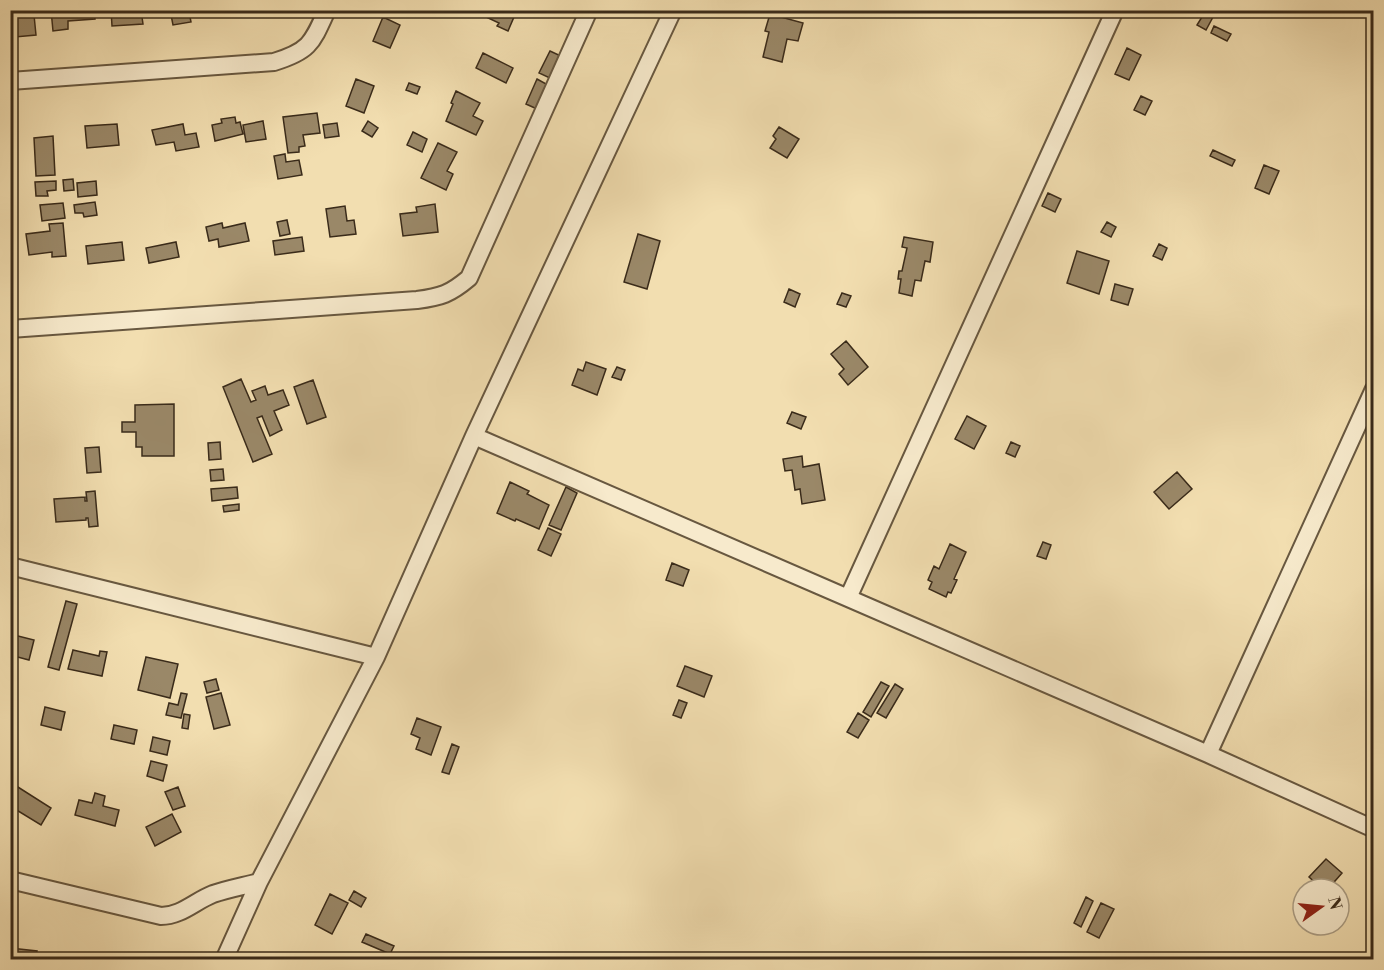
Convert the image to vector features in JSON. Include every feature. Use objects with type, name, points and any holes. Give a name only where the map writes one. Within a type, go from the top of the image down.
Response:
[{"type":"street","points":[[10,81],[274,63],[303,50],[314,38],[327,10]]},
{"type":"street","points":[[10,329],[417,300],[439,297],[456,290],[469,278],[589,10]]},
{"type":"street","points":[[224,960],[260,882],[376,657],[474,436],[673,10]]},
{"type":"street","points":[[848,598],[1115,10]]},
{"type":"street","points":[[1208,754],[1374,388]]},
{"type":"street","points":[[474,436],[1208,754],[1374,830]]},
{"type":"street","points":[[10,566],[376,657]]},
{"type":"street","points":[[10,880],[161,916],[168,916],[190,908],[210,895],[260,882]]},
{"type":"building","points":[[10,10],[42,10],[26,13],[26,16],[34,15],[36,35],[15,37],[14,22],[10,23]]},
{"type":"building","points":[[51,10],[94,10],[95,19],[68,21],[68,29],[53,31]]},
{"type":"building","points":[[111,10],[149,10],[149,17],[142,17],[143,24],[112,26]]},
{"type":"building","points":[[170,10],[202,10],[189,12],[191,22],[173,25]]},
{"type":"building","points":[[483,10],[517,10],[508,31],[497,26],[499,23],[482,15]]},
{"type":"building","points":[[1205,12],[1213,17],[1206,30],[1197,25]]},
{"type":"building","points":[[770,14],[803,23],[798,41],[787,39],[782,62],[763,57],[769,32],[765,31]]},
{"type":"building","points":[[383,17],[400,25],[390,48],[373,41]]},
{"type":"building","points":[[1214,26],[1231,34],[1227,41],[1211,33]]},
{"type":"building","points":[[1127,48],[1141,55],[1129,80],[1115,74]]},
{"type":"building","points":[[550,51],[563,57],[552,79],[539,73]]},
{"type":"building","points":[[483,53],[513,68],[506,83],[476,68]]},
{"type":"building","points":[[356,79],[374,86],[364,113],[346,106]]},
{"type":"building","points":[[537,79],[548,85],[537,109],[526,104]]},
{"type":"building","points":[[409,83],[420,87],[417,94],[406,90]]},
{"type":"building","points":[[456,91],[480,103],[473,116],[483,121],[476,135],[446,121]]},
{"type":"building","points":[[1141,96],[1152,101],[1145,115],[1134,110]]},
{"type":"building","points":[[317,113],[320,133],[303,135],[305,146],[299,147],[299,152],[288,153],[283,117]]},
{"type":"building","points":[[235,117],[236,123],[240,122],[243,134],[215,141],[212,125],[222,123],[221,119]]},
{"type":"building","points":[[263,121],[266,139],[246,142],[243,125]]},
{"type":"building","points":[[368,121],[378,128],[372,137],[362,131]]},
{"type":"building","points":[[337,123],[339,136],[325,138],[323,125]]},
{"type":"building","points":[[117,124],[119,145],[87,148],[85,126]]},
{"type":"building","points":[[183,124],[185,135],[196,133],[199,147],[176,151],[174,142],[156,145],[152,130]]},
{"type":"building","points":[[779,127],[799,139],[787,158],[770,148],[776,139],[773,136]]},
{"type":"building","points":[[413,132],[427,139],[422,152],[407,145]]},
{"type":"building","points":[[53,136],[55,175],[36,176],[34,138]]},
{"type":"building","points":[[438,143],[457,152],[447,171],[453,174],[446,190],[421,178]]},
{"type":"building","points":[[1213,150],[1235,160],[1232,166],[1210,156]]},
{"type":"building","points":[[285,154],[286,162],[299,160],[302,175],[278,179],[274,156]]},
{"type":"building","points":[[1264,165],[1279,171],[1269,194],[1255,188]]},
{"type":"building","points":[[73,179],[74,190],[64,191],[63,180]]},
{"type":"building","points":[[56,181],[56,190],[47,191],[48,196],[36,196],[35,182]]},
{"type":"building","points":[[96,181],[97,195],[78,197],[77,183]]},
{"type":"building","points":[[1048,193],[1061,199],[1055,212],[1042,206]]},
{"type":"building","points":[[95,202],[97,215],[84,217],[83,213],[75,213],[74,205]]},
{"type":"building","points":[[63,203],[65,218],[42,221],[40,205]]},
{"type":"building","points":[[435,204],[438,232],[403,236],[400,214],[417,212],[416,207]]},
{"type":"building","points":[[345,206],[347,221],[354,220],[356,234],[330,237],[326,209]]},
{"type":"building","points":[[287,220],[290,234],[280,236],[277,222]]},
{"type":"building","points":[[1107,222],[1116,227],[1111,237],[1101,232]]},
{"type":"building","points":[[63,223],[66,256],[52,257],[52,252],[29,255],[26,234],[50,231],[49,224]]},
{"type":"building","points":[[222,223],[223,228],[245,223],[249,241],[219,247],[218,239],[209,241],[206,227]]},
{"type":"building","points":[[638,234],[660,241],[647,289],[624,282]]},
{"type":"building","points":[[302,237],[304,251],[275,255],[273,241]]},
{"type":"building","points":[[904,237],[933,242],[930,262],[925,261],[921,281],[915,280],[912,296],[899,293],[901,279],[898,279],[899,271],[902,271],[907,248],[902,247]]},
{"type":"building","points":[[122,242],[124,260],[88,264],[86,246]]},
{"type":"building","points":[[176,242],[179,257],[149,263],[146,248]]},
{"type":"building","points":[[1159,244],[1167,248],[1162,260],[1153,256]]},
{"type":"building","points":[[1077,251],[1109,261],[1099,294],[1067,283]]},
{"type":"building","points":[[1115,284],[1133,289],[1128,305],[1111,300]]},
{"type":"building","points":[[789,289],[800,294],[795,307],[784,302]]},
{"type":"building","points":[[842,293],[851,296],[846,307],[837,304]]},
{"type":"building","points":[[846,341],[868,367],[848,385],[839,374],[844,369],[831,354]]},
{"type":"building","points":[[586,362],[606,369],[597,395],[572,385],[578,369],[583,371]]},
{"type":"building","points":[[617,367],[625,370],[621,380],[612,377]]},
{"type":"building","points":[[241,379],[251,402],[256,400],[252,391],[265,386],[268,395],[283,390],[289,405],[274,411],[282,430],[270,436],[262,416],[257,418],[272,454],[253,462],[223,387]]},
{"type":"building","points":[[313,380],[326,417],[307,424],[294,387]]},
{"type":"building","points":[[174,404],[174,456],[142,456],[142,447],[136,447],[136,432],[122,432],[122,422],[135,422],[135,405]]},
{"type":"building","points":[[792,412],[806,417],[801,429],[787,423]]},
{"type":"building","points":[[967,416],[986,426],[974,449],[955,439]]},
{"type":"building","points":[[220,442],[221,459],[209,460],[208,443]]},
{"type":"building","points":[[1011,442],[1020,446],[1015,457],[1006,453]]},
{"type":"building","points":[[99,447],[101,472],[87,473],[85,448]]},
{"type":"building","points":[[802,456],[803,467],[819,464],[825,500],[802,504],[800,489],[795,490],[792,470],[785,471],[783,459]]},
{"type":"building","points":[[223,469],[224,480],[211,481],[210,470]]},
{"type":"building","points":[[1177,472],[1192,489],[1169,509],[1154,492]]},
{"type":"building","points":[[510,482],[529,491],[527,494],[549,505],[539,529],[497,513]]},
{"type":"building","points":[[237,487],[238,498],[212,501],[211,489]]},
{"type":"building","points":[[566,487],[577,493],[561,530],[549,525]]},
{"type":"building","points":[[95,491],[98,526],[89,527],[88,518],[56,522],[54,499],[85,497],[87,501],[86,492]]},
{"type":"building","points":[[239,504],[239,510],[224,512],[223,506]]},
{"type":"building","points":[[548,528],[561,534],[551,556],[538,550]]},
{"type":"building","points":[[1043,542],[1051,545],[1046,559],[1037,556]]},
{"type":"building","points":[[950,544],[966,552],[954,579],[957,580],[951,593],[948,592],[946,597],[929,589],[932,582],[928,580],[934,566],[939,569]]},
{"type":"building","points":[[672,563],[689,570],[683,586],[666,580]]},
{"type":"building","points":[[66,601],[77,604],[59,670],[48,667]]},
{"type":"building","points":[[10,634],[34,640],[29,660],[10,655]]},
{"type":"building","points":[[73,650],[99,656],[100,651],[107,652],[102,676],[68,669]]},
{"type":"building","points":[[146,657],[178,664],[170,698],[138,690]]},
{"type":"building","points":[[685,666],[712,676],[704,697],[677,686]]},
{"type":"building","points":[[216,679],[219,690],[207,693],[204,682]]},
{"type":"building","points":[[881,682],[889,686],[871,717],[863,712]]},
{"type":"building","points":[[895,684],[903,689],[886,718],[877,713]]},
{"type":"building","points":[[181,693],[187,694],[181,718],[166,715],[169,703],[178,705]]},
{"type":"building","points":[[221,693],[230,725],[214,729],[206,697]]},
{"type":"building","points":[[679,700],[687,703],[681,718],[673,715]]},
{"type":"building","points":[[45,707],[65,712],[61,730],[41,725]]},
{"type":"building","points":[[858,713],[869,720],[858,738],[847,732]]},
{"type":"building","points":[[184,714],[190,715],[188,729],[182,728]]},
{"type":"building","points":[[417,718],[441,727],[431,755],[416,749],[420,738],[411,734]]},
{"type":"building","points":[[114,725],[137,730],[134,744],[111,739]]},
{"type":"building","points":[[153,737],[170,741],[167,755],[150,751]]},
{"type":"building","points":[[452,744],[459,747],[449,774],[442,772]]},
{"type":"building","points":[[151,761],[167,765],[163,781],[147,776]]},
{"type":"building","points":[[10,782],[51,808],[41,825],[10,806]]},
{"type":"building","points":[[178,787],[185,806],[173,810],[165,792]]},
{"type":"building","points":[[95,793],[105,796],[103,806],[119,810],[115,826],[75,815],[79,800],[92,803]]},
{"type":"building","points":[[172,814],[181,832],[155,846],[146,827]]},
{"type":"building","points":[[1326,859],[1342,873],[1338,877],[1309,877]]},
{"type":"building","points":[[354,891],[366,898],[361,907],[349,900]]},
{"type":"building","points":[[330,894],[348,903],[332,934],[315,925]]},
{"type":"building","points":[[1086,897],[1093,901],[1081,927],[1074,923]]},
{"type":"building","points":[[1101,903],[1114,909],[1099,938],[1087,932]]},
{"type":"building","points":[[366,934],[394,946],[390,954],[362,942]]},
{"type":"building","points":[[10,948],[37,951],[35,960],[10,960]]}]
